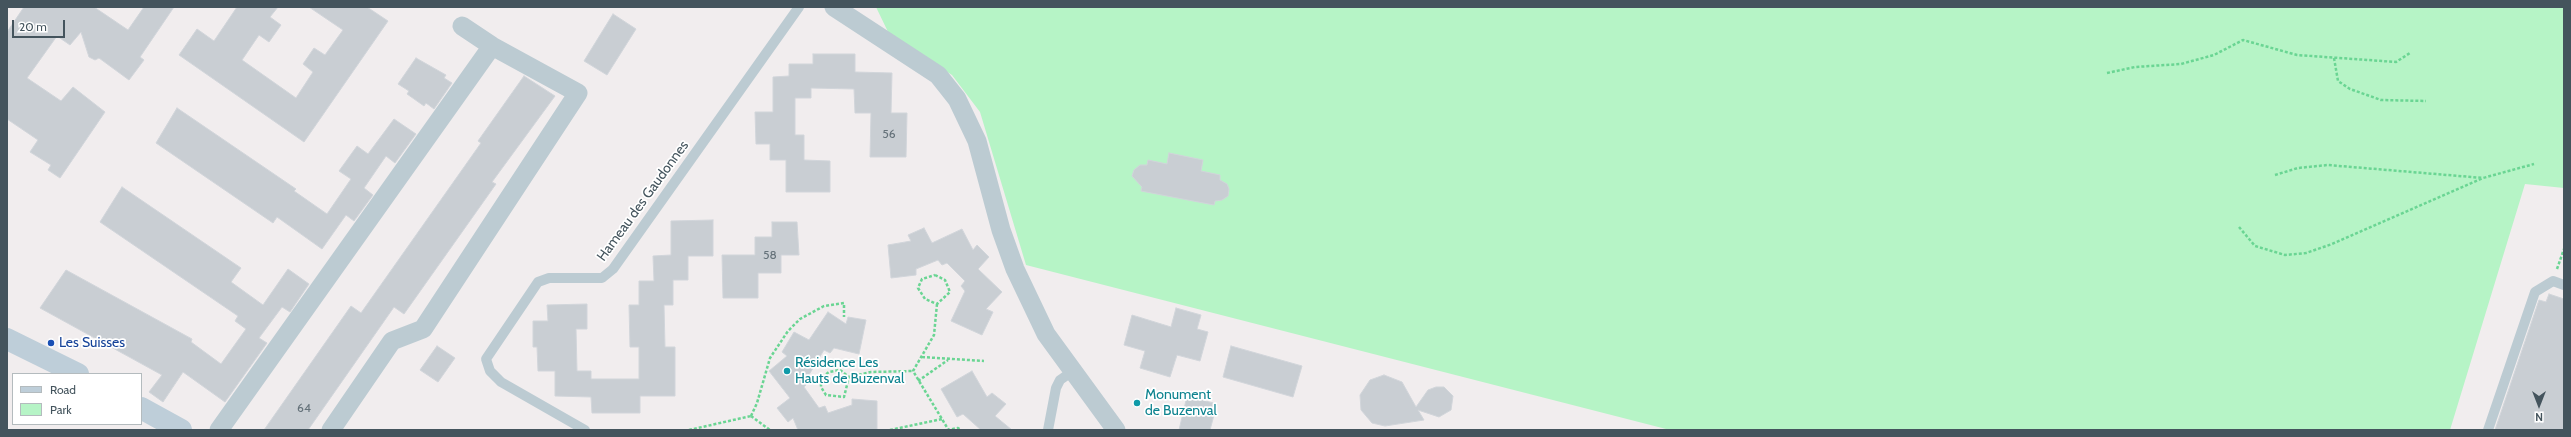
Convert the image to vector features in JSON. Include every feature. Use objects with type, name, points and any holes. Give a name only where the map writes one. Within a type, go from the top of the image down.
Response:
[{"type":"street","points":[[834,7],[938,76],[957,99],[968,119],[977,141],[1001,230],[1015,269],[1046,334],[1116,430]]},
{"type":"street","points":[[331,430],[392,341],[423,329],[578,93],[492,46],[462,26]]},
{"type":"street","points":[[219,430],[492,46]]},
{"type":"street","points":[[7,339],[76,373]]},
{"type":"street","points":[[142,409],[181,430]]},
{"type":"lane","name":"Hameau des Gaudonnes","points":[[585,430],[501,382],[490,371],[486,359],[538,282],[549,278],[602,278],[613,269],[799,7]]},
{"type":"lane","points":[[2488,430],[2535,292],[2553,282],[2564,285]]},
{"type":"lane","points":[[1048,430],[1056,388],[1060,380],[1073,371]]},
{"type":"path","points":[[2107,72],[2135,67],[2182,64],[2214,55],[2243,40],[2297,55],[2334,58],[2396,62],[2410,53]]},
{"type":"path","points":[[2334,58],[2338,81],[2350,88],[2381,100],[2426,101]]},
{"type":"path","points":[[2239,227],[2256,246],[2285,255],[2306,253],[2332,244],[2483,178],[2534,164]]},
{"type":"path","points":[[2275,175],[2298,168],[2328,165],[2483,178]]},
{"type":"path","points":[[2553,282],[2564,249]]},
{"type":"path","points":[[914,371],[934,335],[937,304],[950,292],[945,280],[935,275],[922,279],[918,288],[925,299],[937,304]]},
{"type":"path","points":[[751,416],[757,403],[770,358],[788,332],[800,319],[824,306],[844,303],[844,317]]},
{"type":"path","points":[[922,357],[948,360],[984,361]]},
{"type":"path","points":[[918,381],[948,360]]},
{"type":"path","points":[[840,370],[849,377],[844,398],[826,395],[821,387],[821,378],[829,372],[840,370]]},
{"type":"path","points":[[849,377],[870,372],[914,371]]},
{"type":"path","points":[[914,371],[918,381],[947,429],[962,430]]},
{"type":"path","points":[[689,430],[751,416],[770,430]]},
{"type":"path","points":[[890,430],[942,419]]},
{"type":"green space","points":[[876,7],[2564,7],[2564,188],[2525,184],[2450,430],[1670,430],[1026,265],[980,112],[952,75],[890,36]]},
{"type":"building","points":[[24,7],[94,7],[128,30],[144,7],[174,7],[140,57],[144,60],[129,80],[99,58],[95,60],[89,57],[81,32],[70,45],[57,36],[27,78],[61,101],[73,87],[105,112],[60,178],[48,170],[51,165],[30,152],[38,140],[7,119],[7,32]]},
{"type":"building","points":[[237,7],[278,7],[270,17],[281,25],[269,42],[259,35],[242,60],[296,98],[313,72],[303,64],[314,48],[325,55],[343,30],[309,7],[367,7],[388,21],[304,142],[179,55],[197,29],[214,41]]},
{"type":"building","points":[[613,14],[636,29],[607,75],[584,61]]},
{"type":"building","points":[[813,54],[855,54],[855,72],[892,73],[891,113],[907,113],[906,157],[870,157],[871,113],[855,113],[854,89],[811,88],[811,98],[795,98],[795,135],[804,135],[804,160],[830,161],[830,192],[786,192],[786,160],[770,160],[770,144],[756,144],[755,112],[773,112],[773,77],[789,76],[789,64],[813,64]]},
{"type":"building","points":[[416,58],[446,75],[444,78],[452,83],[434,109],[426,103],[424,106],[407,94],[409,91],[398,84]]},
{"type":"building","points":[[524,76],[555,96],[492,182],[496,184],[404,314],[394,307],[308,430],[264,430],[351,306],[361,313],[481,143],[478,141]]},
{"type":"building","points":[[177,108],[296,189],[294,191],[327,214],[351,179],[339,171],[357,146],[368,154],[394,119],[416,134],[395,163],[386,156],[364,188],[373,195],[354,221],[346,215],[322,249],[277,217],[273,223],[156,143]]},
{"type":"building","points":[[1169,153],[1203,160],[1201,171],[1220,175],[1220,180],[1227,184],[1229,189],[1228,196],[1222,200],[1215,201],[1214,205],[1141,191],[1142,187],[1132,176],[1134,170],[1140,165],[1147,165],[1148,160],[1167,164]]},
{"type":"building","points":[[122,187],[241,268],[231,282],[263,305],[288,269],[309,284],[290,312],[282,307],[259,338],[267,343],[225,402],[183,372],[163,402],[149,392],[162,375],[40,308],[66,270],[192,339],[191,342],[221,364],[246,329],[235,321],[238,316],[100,222]]},
{"type":"building","points":[[713,220],[713,256],[688,256],[688,280],[673,280],[673,305],[664,305],[665,347],[675,347],[675,396],[640,396],[640,413],[592,413],[591,397],[555,396],[555,371],[538,371],[537,347],[533,347],[533,321],[548,321],[547,305],[587,304],[587,329],[576,329],[577,371],[591,371],[591,379],[639,379],[639,347],[630,347],[629,305],[639,305],[639,281],[654,281],[653,256],[671,255],[671,221]]},
{"type":"building","points":[[772,222],[797,222],[799,255],[781,255],[781,273],[758,273],[758,298],[723,298],[722,255],[755,255],[755,237],[772,237]]},
{"type":"building","points":[[924,228],[932,243],[962,229],[973,250],[977,245],[989,257],[978,269],[1002,292],[986,309],[993,312],[982,335],[951,321],[965,291],[961,286],[965,281],[947,263],[942,265],[938,260],[916,269],[916,275],[891,278],[888,245],[911,241],[908,235]]},
{"type":"building","points":[[2549,294],[2564,299],[2564,430],[2495,430],[2539,300],[2546,302]]},
{"type":"building","points":[[1176,308],[1201,315],[1197,329],[1208,332],[1200,361],[1177,355],[1170,377],[1140,368],[1145,351],[1124,345],[1132,315],[1171,327]]},
{"type":"building","name":"Résidence Les Hauts de Buzenval","points":[[828,312],[846,324],[848,317],[866,320],[859,354],[834,348],[830,353],[824,350],[807,378],[809,382],[804,387],[819,408],[825,406],[828,413],[852,405],[852,399],[877,401],[877,430],[798,430],[793,418],[788,422],[777,408],[790,398],[769,371],[787,356],[782,352],[794,332],[809,340]]},
{"type":"building","points":[[437,346],[455,358],[438,382],[420,370]]},
{"type":"building","points":[[1231,346],[1302,366],[1293,397],[1223,377]]},
{"type":"building","name":"Résidence Les Hauts de Buzenval","points":[[972,371],[987,397],[992,393],[1006,404],[995,416],[1012,430],[981,430],[963,414],[957,417],[941,389]]},
{"type":"building","points":[[1384,375],[1402,382],[1416,407],[1428,390],[1436,387],[1444,387],[1453,396],[1451,410],[1439,417],[1418,410],[1424,420],[1385,426],[1372,423],[1361,410],[1360,395],[1370,380]]},
{"type":"building","points":[[1187,396],[1217,404],[1210,430],[1179,430]]},
{"type":"place","name":"Les Suisses","points":[[51,343]]},
{"type":"place","name":"Résidence Les Hauts de Buzenval","points":[[787,371]]},
{"type":"place","name":"Monument de Buzenval","points":[[1137,403]]}]
